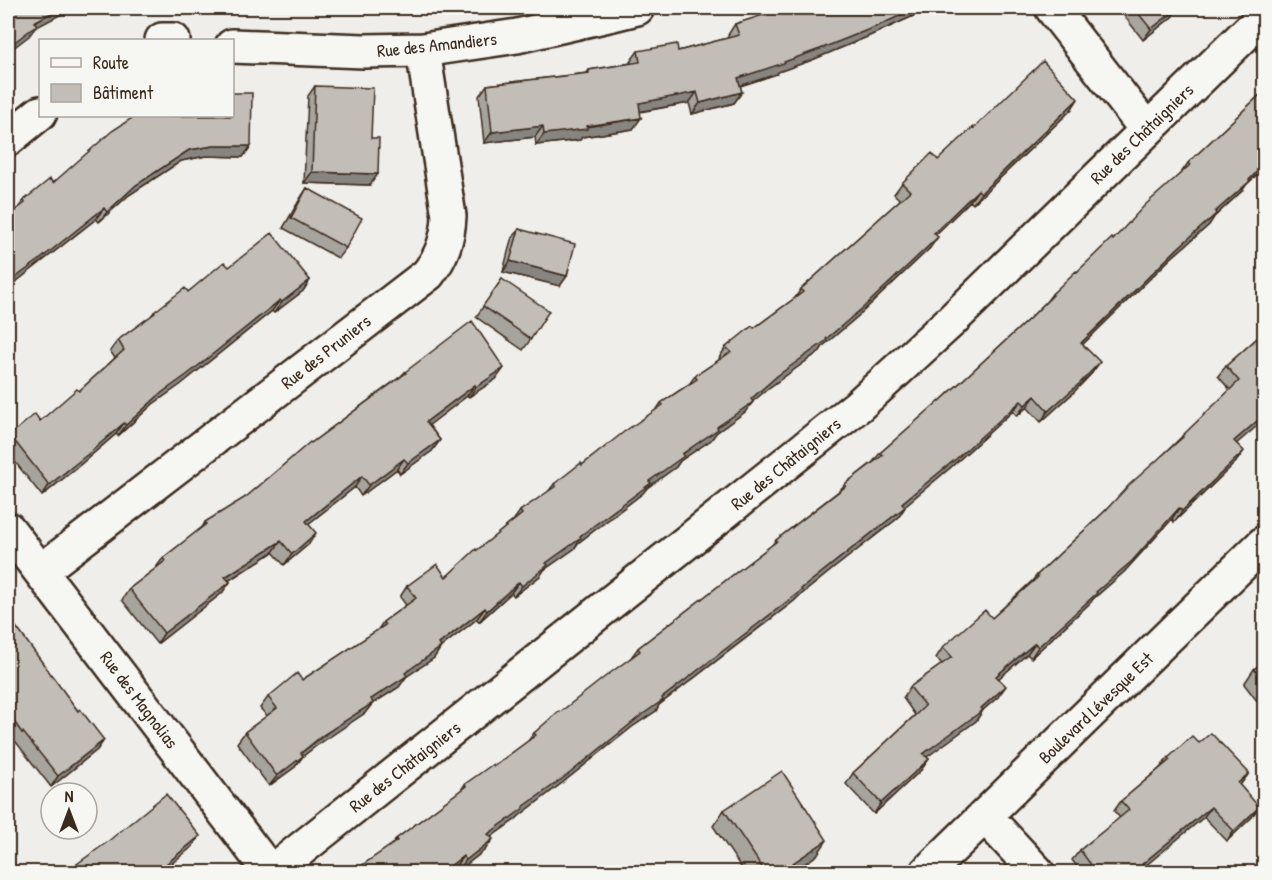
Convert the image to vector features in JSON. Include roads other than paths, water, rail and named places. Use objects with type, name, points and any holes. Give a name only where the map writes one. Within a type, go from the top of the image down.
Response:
[{"type":"street","name":"Rue des Amandiers","points":[[234,46],[364,51],[423,50],[517,36],[637,8]]},
{"type":"street","points":[[1052,8],[1147,130]]},
{"type":"street","name":"Rue des Châtaigniers","points":[[271,873],[858,406],[951,321],[1264,16]]},
{"type":"street","name":"Rue des Pruniers","points":[[41,571],[428,274],[441,254],[446,241],[449,216],[423,50]]},
{"type":"street","points":[[8,139],[39,114]]},
{"type":"street","name":"Rue des Magnolias","points":[[8,529],[271,873]]},
{"type":"street","name":"Boulevard Lévesque Est","points":[[927,873],[1264,543]]},
{"type":"street","points":[[986,816],[1036,873]]}]
